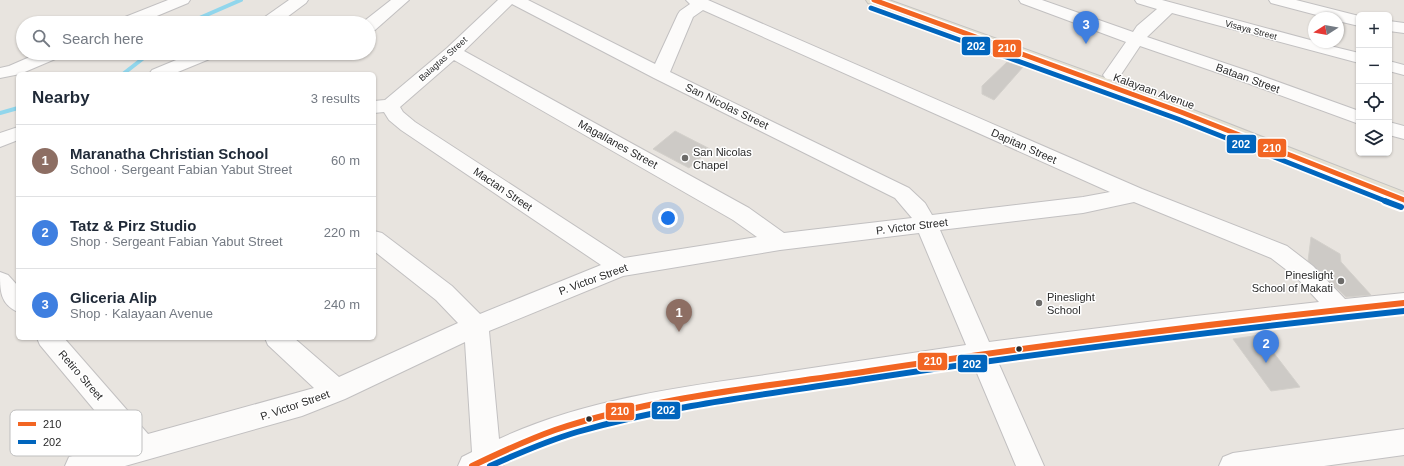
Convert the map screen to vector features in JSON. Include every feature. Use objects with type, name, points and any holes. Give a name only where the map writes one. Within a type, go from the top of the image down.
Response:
[{"type":"main road","name":"Kalayaan Avenue","points":[[874,0],[1181,112],[1404,200]]},
{"type":"main road","name":"Kalayaan Avenue","points":[[904,0],[1112,75],[1404,185]]},
{"type":"street","points":[[143,16],[182,0]]},
{"type":"street","points":[[278,16],[300,0]]},
{"type":"street","points":[[376,20],[401,0]]},
{"type":"street","name":"Balagtas Street","points":[[382,107],[453,52],[507,0]]},
{"type":"street","name":"San Nicolas Street","points":[[516,0],[660,74],[902,193],[917,208],[927,225],[1030,466]]},
{"type":"street","name":"Bataan Street","points":[[1027,0],[1242,75],[1356,117]]},
{"type":"street","name":"Visaya Street","points":[[1143,0],[1356,57]]},
{"type":"street","points":[[1277,0],[1356,20]]},
{"type":"street","points":[[660,74],[686,14],[698,2]]},
{"type":"street","name":"Dapitan Street","points":[[698,2],[1135,194],[1279,252],[1299,265],[1316,281],[1340,310]]},
{"type":"street","points":[[1112,75],[1148,24],[1169,7]]},
{"type":"street","points":[[1392,26],[1404,28]]},
{"type":"street","name":"Magallanes Street","points":[[453,52],[741,214],[780,242]]},
{"type":"street","points":[[7,71],[36,60]]},
{"type":"street","points":[[163,72],[191,60]]},
{"type":"street","points":[[1392,67],[1404,70]]},
{"type":"street","name":"Mactan Street","points":[[382,107],[408,126],[621,267]]},
{"type":"street","points":[[1392,129],[1404,133]]},
{"type":"street","points":[[0,140],[16,134]]},
{"type":"street","name":"P. Victor Street","points":[[144,449],[274,413],[336,391],[476,326],[588,279],[621,267],[780,242],[1083,205],[1135,194]]},
{"type":"street","points":[[376,241],[444,294],[476,326],[482,463],[550,432],[604,416],[660,403],[982,353],[1404,303]]},
{"type":"street","points":[[0,281],[16,300]]},
{"type":"street","name":"Retiro Street","points":[[51,340],[111,410]]},
{"type":"street","points":[[279,340],[336,391]]},
{"type":"street","points":[[1233,466],[1404,442]]},
{"type":"street","name":"P. Victor Street","points":[[79,466],[117,456]]},
{"type":"building","points":[[1007,62],[1023,67],[994,100],[982,94],[982,86]]},
{"type":"building","name":"San Nicolas Chapel","points":[[675,131],[710,149],[689,168],[653,149]]},
{"type":"building","name":"Pineslight School of Makati","points":[[1311,237],[1340,254],[1341,262],[1371,295],[1346,297],[1308,261]]},
{"type":"building","points":[[1260,335],[1300,387],[1271,391],[1233,339]]},
{"type":"waterway","points":[[204,16],[241,0]]},
{"type":"waterway","points":[[126,72],[141,60]]},
{"type":"waterway","points":[[0,113],[16,109]]},
{"type":"transit line","name":"210","points":[[874,0],[1181,112],[1404,200]]},
{"type":"transit line","name":"202","points":[[871,8],[1178,119],[1401,207]]},
{"type":"transit line","name":"210","points":[[472,466],[555,430],[628,409],[666,401],[1060,344],[1197,326],[1404,303]]},
{"type":"transit line","name":"202","points":[[490,466],[532,448],[575,433],[618,421],[708,403],[1053,352],[1193,334],[1404,311]]},
{"type":"place","name":"Gliceria Alip","points":[[1086,44]]},
{"type":"place","name":"San Nicolas Chapel","points":[[685,158]]},
{"type":"place","name":"Pineslight School of Makati","points":[[1341,281]]},
{"type":"place","name":"Pineslight School","points":[[1039,303]]},
{"type":"place","name":"Maranatha Christian School","points":[[679,332]]},
{"type":"place","name":"Tatz & Pirz Studio","points":[[1266,363]]}]
